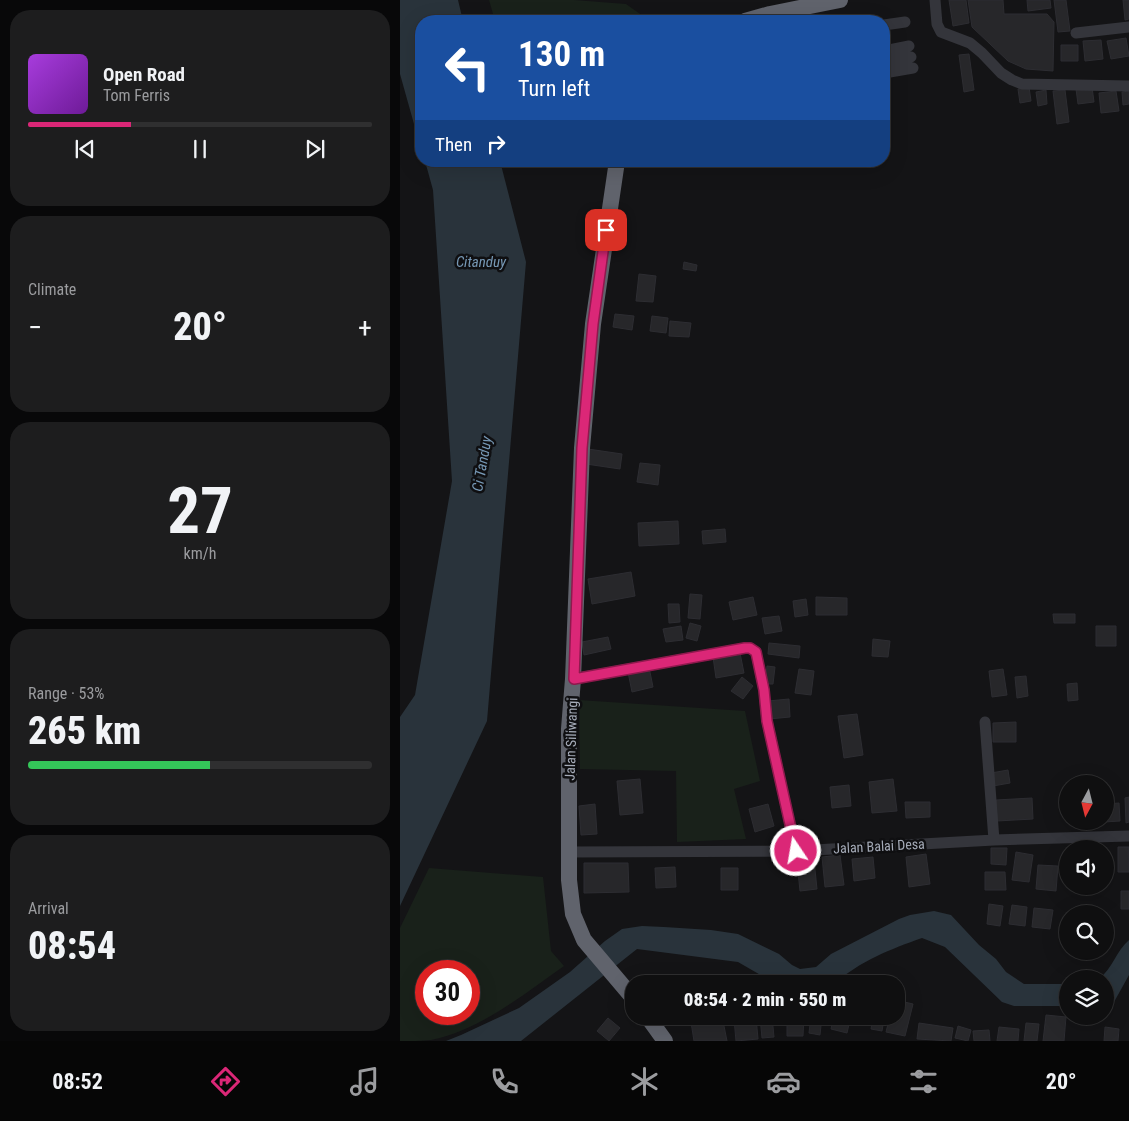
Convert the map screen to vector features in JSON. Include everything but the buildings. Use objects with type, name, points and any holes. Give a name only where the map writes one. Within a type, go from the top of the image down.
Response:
[{"type":"highway","points":[[766,15],[840,0]]},
{"type":"highway","name":"Jalan Siliwangi","points":[[616,167],[593,324],[583,438],[574,679],[569,738],[570,852],[568,880],[573,914],[584,940],[625,988]]},
{"type":"highway","points":[[653,1025],[665,1041]]},
{"type":"street","points":[[935,0],[941,32],[970,43],[1001,73],[1012,80],[1022,84],[1129,86]]},
{"type":"street","points":[[890,25],[905,22]]},
{"type":"street","points":[[1076,33],[1129,27]]},
{"type":"street","points":[[890,52],[911,57]]},
{"type":"street","points":[[890,61],[911,57]]},
{"type":"street","points":[[890,69],[911,57]]},
{"type":"street","points":[[574,679],[745,648],[750,648],[756,652],[764,690],[767,721],[796,851]]},
{"type":"street","points":[[985,722],[994,840]]},
{"type":"street","name":"Jalan Balai Desa","points":[[570,852],[796,851],[994,840],[1129,836]]},
{"type":"shaded area","points":[[489,0],[574,0],[626,4],[642,15],[493,15]]},
{"type":"shaded area","points":[[579,700],[745,711],[760,781],[734,789],[746,839],[677,842],[676,771],[580,769]]},
{"type":"shaded area","points":[[429,868],[543,877],[551,951],[564,966],[517,1000],[480,1022],[480,960],[415,960],[415,1025],[473,1025],[431,1040],[400,1041],[400,928]]},
{"type":"water","points":[[400,0],[458,0],[462,15],[415,15],[415,128],[400,74]]},
{"type":"water","name":"Citanduy","points":[[427,167],[502,167],[526,262],[487,721],[400,906],[400,717],[415,695],[452,481],[433,190]]},
{"type":"water","points":[[934,911],[951,915],[979,945],[996,959],[1006,972],[1024,984],[1059,984],[1059,1006],[1014,1006],[1002,1002],[945,947],[922,938],[887,951],[845,975],[760,975],[738,962],[637,949],[521,1041],[446,1041],[519,1008],[570,972],[605,941],[622,929],[642,926],[711,930],[738,934],[779,954],[800,969],[816,967],[831,954],[910,915]]},
{"type":"water","points":[[1129,940],[1129,975],[1114,1002],[1114,970],[1108,970]]},
{"type":"route","points":[[606,230],[593,324],[582,448],[574,624],[574,679],[745,648],[750,648],[756,652],[764,690],[767,721],[796,851]]},
{"type":"water label","name":"Ci Tanduy","points":[[482,464]]}]
